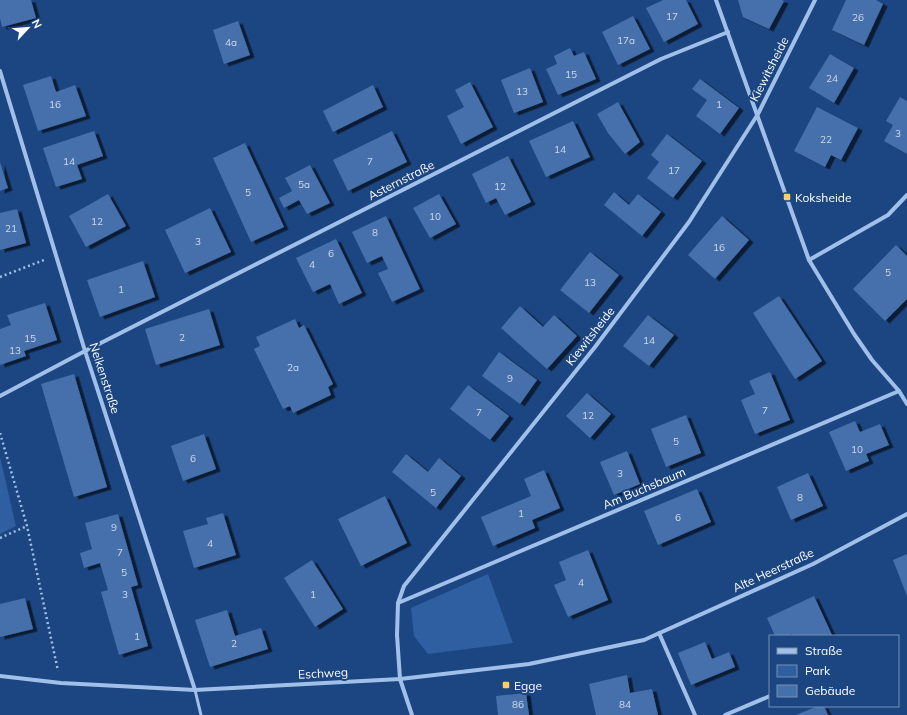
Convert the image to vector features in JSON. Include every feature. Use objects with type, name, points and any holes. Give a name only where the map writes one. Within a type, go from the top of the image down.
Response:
[{"type":"street","points":[[716,0],[810,260],[854,334],[872,360],[899,391],[907,404]]},
{"type":"street","name":"Kiewitsheide","points":[[412,715],[400,679],[397,635],[398,603],[404,586],[595,347],[689,222],[758,114],[815,0]]},
{"type":"street","name":"Asternstraße","points":[[0,396],[85,350],[661,59],[728,32]]},
{"type":"street","name":"Nelkenstraße","points":[[0,71],[85,350],[195,690]]},
{"type":"street","points":[[810,260],[888,215],[907,195]]},
{"type":"street","name":"Am Buchsbaum","points":[[398,603],[899,391]]},
{"type":"street","name":"Alte Heerstraße","points":[[644,640],[813,564],[907,514]]},
{"type":"street","points":[[659,633],[695,715]]},
{"type":"street","name":"Eschweg","points":[[0,676],[61,683],[195,690],[400,679],[529,664],[644,640]]},
{"type":"street","points":[[725,715],[769,696]]},
{"type":"lane","points":[[195,690],[201,715]]},
{"type":"path","points":[[0,277],[57,255]]},
{"type":"path","points":[[0,433],[27,526],[61,683]]},
{"type":"path","points":[[0,538],[27,526]]},
{"type":"green space","points":[[0,457],[16,526],[0,534]]},
{"type":"green space","points":[[488,574],[513,643],[428,654],[414,636],[411,608]]},
{"type":"building","points":[[0,0],[31,0],[36,18],[2,27],[0,18]]},
{"type":"building","points":[[663,0],[686,0],[698,24],[664,42],[646,8]]},
{"type":"building","points":[[738,0],[784,1],[769,29],[743,17]]},
{"type":"building","points":[[846,0],[876,0],[883,4],[864,45],[832,30]]},
{"type":"building","points":[[633,16],[650,49],[618,65],[602,32]]},
{"type":"building","points":[[238,21],[250,55],[224,64],[213,30]]},
{"type":"building","points":[[570,48],[574,56],[584,52],[596,79],[558,95],[546,69],[557,64],[554,56]]},
{"type":"building","points":[[830,54],[854,68],[834,103],[809,88]]},
{"type":"building","points":[[530,68],[543,102],[514,113],[501,80]]},
{"type":"building","points":[[51,76],[56,92],[75,85],[86,116],[38,131],[23,85]]},
{"type":"building","points":[[700,79],[739,108],[720,134],[696,116],[707,100],[692,89]]},
{"type":"building","points":[[470,82],[493,127],[461,144],[447,116],[464,107],[455,90]]},
{"type":"building","points":[[373,85],[383,107],[333,132],[323,111]]},
{"type":"building","points":[[900,97],[907,101],[907,154],[884,141],[893,125],[886,121]]},
{"type":"building","points":[[618,102],[640,142],[625,154],[608,133],[597,114]]},
{"type":"building","points":[[817,107],[858,128],[841,160],[831,155],[825,167],[794,151]]},
{"type":"building","points":[[573,121],[590,157],[546,177],[529,141]]},
{"type":"building","points":[[94,131],[103,156],[77,165],[82,179],[56,187],[43,148]]},
{"type":"building","points":[[392,131],[407,162],[348,191],[333,160]]},
{"type":"building","points":[[667,134],[702,161],[673,198],[647,178],[659,162],[651,155]]},
{"type":"building","points":[[245,143],[284,227],[251,242],[213,158]]},
{"type":"building","points":[[508,156],[531,202],[505,215],[496,198],[486,203],[472,174]]},
{"type":"building","points":[[0,162],[8,188],[0,191]]},
{"type":"building","points":[[310,165],[330,203],[307,214],[299,200],[284,208],[279,198],[292,191],[285,178]]},
{"type":"building","points":[[614,192],[629,205],[638,194],[661,212],[642,236],[604,205]]},
{"type":"building","points":[[108,194],[126,226],[86,247],[69,216]]},
{"type":"building","points":[[439,194],[456,224],[430,238],[413,208]]},
{"type":"building","points":[[210,208],[231,252],[185,273],[165,230]]},
{"type":"building","points":[[17,209],[26,243],[0,250],[0,213]]},
{"type":"building","points":[[386,216],[420,289],[392,302],[378,273],[388,269],[382,256],[367,263],[352,232]]},
{"type":"building","points":[[722,216],[749,240],[715,279],[688,255]]},
{"type":"building","points":[[336,239],[362,293],[339,304],[330,284],[313,292],[296,258]]},
{"type":"building","points":[[896,245],[907,256],[907,299],[885,321],[853,289]]},
{"type":"building","points":[[590,252],[619,275],[589,313],[560,290]]},
{"type":"building","points":[[143,261],[155,297],[100,317],[87,280]]},
{"type":"building","points":[[779,296],[822,361],[795,379],[753,313]]},
{"type":"building","points":[[45,303],[57,340],[24,351],[26,356],[0,365],[0,329],[11,325],[7,315]]},
{"type":"building","points":[[520,306],[543,327],[554,315],[577,336],[547,369],[501,328]]},
{"type":"building","points":[[209,309],[220,345],[156,365],[145,329]]},
{"type":"building","points":[[648,315],[674,335],[649,366],[623,346]]},
{"type":"building","points":[[295,319],[299,328],[304,325],[333,384],[328,387],[331,395],[293,413],[290,406],[283,409],[254,349],[260,346],[256,337]]},
{"type":"building","points":[[499,352],[537,380],[520,404],[482,376]]},
{"type":"building","points":[[770,372],[790,420],[755,434],[741,400],[755,394],[749,381]]},
{"type":"building","points":[[74,374],[107,487],[74,497],[41,384]]},
{"type":"building","points":[[468,385],[509,416],[490,440],[450,409]]},
{"type":"building","points":[[587,393],[611,414],[590,438],[566,416]]},
{"type":"building","points":[[686,415],[701,453],[666,467],[651,429]]},
{"type":"building","points":[[855,421],[860,432],[880,424],[889,445],[866,454],[869,461],[846,471],[829,432]]},
{"type":"building","points":[[204,434],[216,469],[183,481],[171,446]]},
{"type":"building","points":[[627,451],[640,484],[614,495],[600,462]]},
{"type":"building","points":[[406,454],[428,472],[439,458],[461,476],[436,508],[392,472]]},
{"type":"building","points":[[544,470],[560,508],[532,520],[535,528],[493,546],[481,517],[531,496],[524,479]]},
{"type":"building","points":[[808,473],[823,506],[791,520],[777,487]]},
{"type":"building","points":[[697,489],[711,522],[658,545],[644,511]]},
{"type":"building","points":[[385,496],[407,543],[361,566],[338,519]]},
{"type":"building","points":[[223,513],[236,555],[194,568],[183,531],[208,524],[206,518]]},
{"type":"building","points":[[118,514],[138,585],[131,587],[148,646],[119,655],[101,592],[108,590],[100,563],[84,568],[80,553],[92,549],[85,523]]},
{"type":"building","points":[[588,550],[608,600],[568,617],[554,585],[566,580],[559,562]]},
{"type":"building","points":[[907,554],[907,596],[893,560]]},
{"type":"building","points":[[312,560],[343,609],[315,627],[284,578]]},
{"type":"building","points":[[814,596],[832,635],[775,635],[767,618]]},
{"type":"building","points":[[25,598],[33,629],[0,637],[0,604]]},
{"type":"building","points":[[227,610],[235,636],[261,628],[268,649],[210,667],[195,620]]},
{"type":"building","points":[[705,642],[712,659],[729,652],[735,667],[691,685],[678,653]]},
{"type":"building","points":[[627,675],[630,693],[652,689],[658,715],[596,715],[589,684]]},
{"type":"building","points":[[526,693],[529,715],[498,715],[496,696]]},
{"type":"building","points":[[816,707],[824,707],[828,715],[796,715]]},
{"type":"place","name":"Koksheide","points":[[787,197]]},
{"type":"place","name":"Egge","points":[[506,685]]}]
